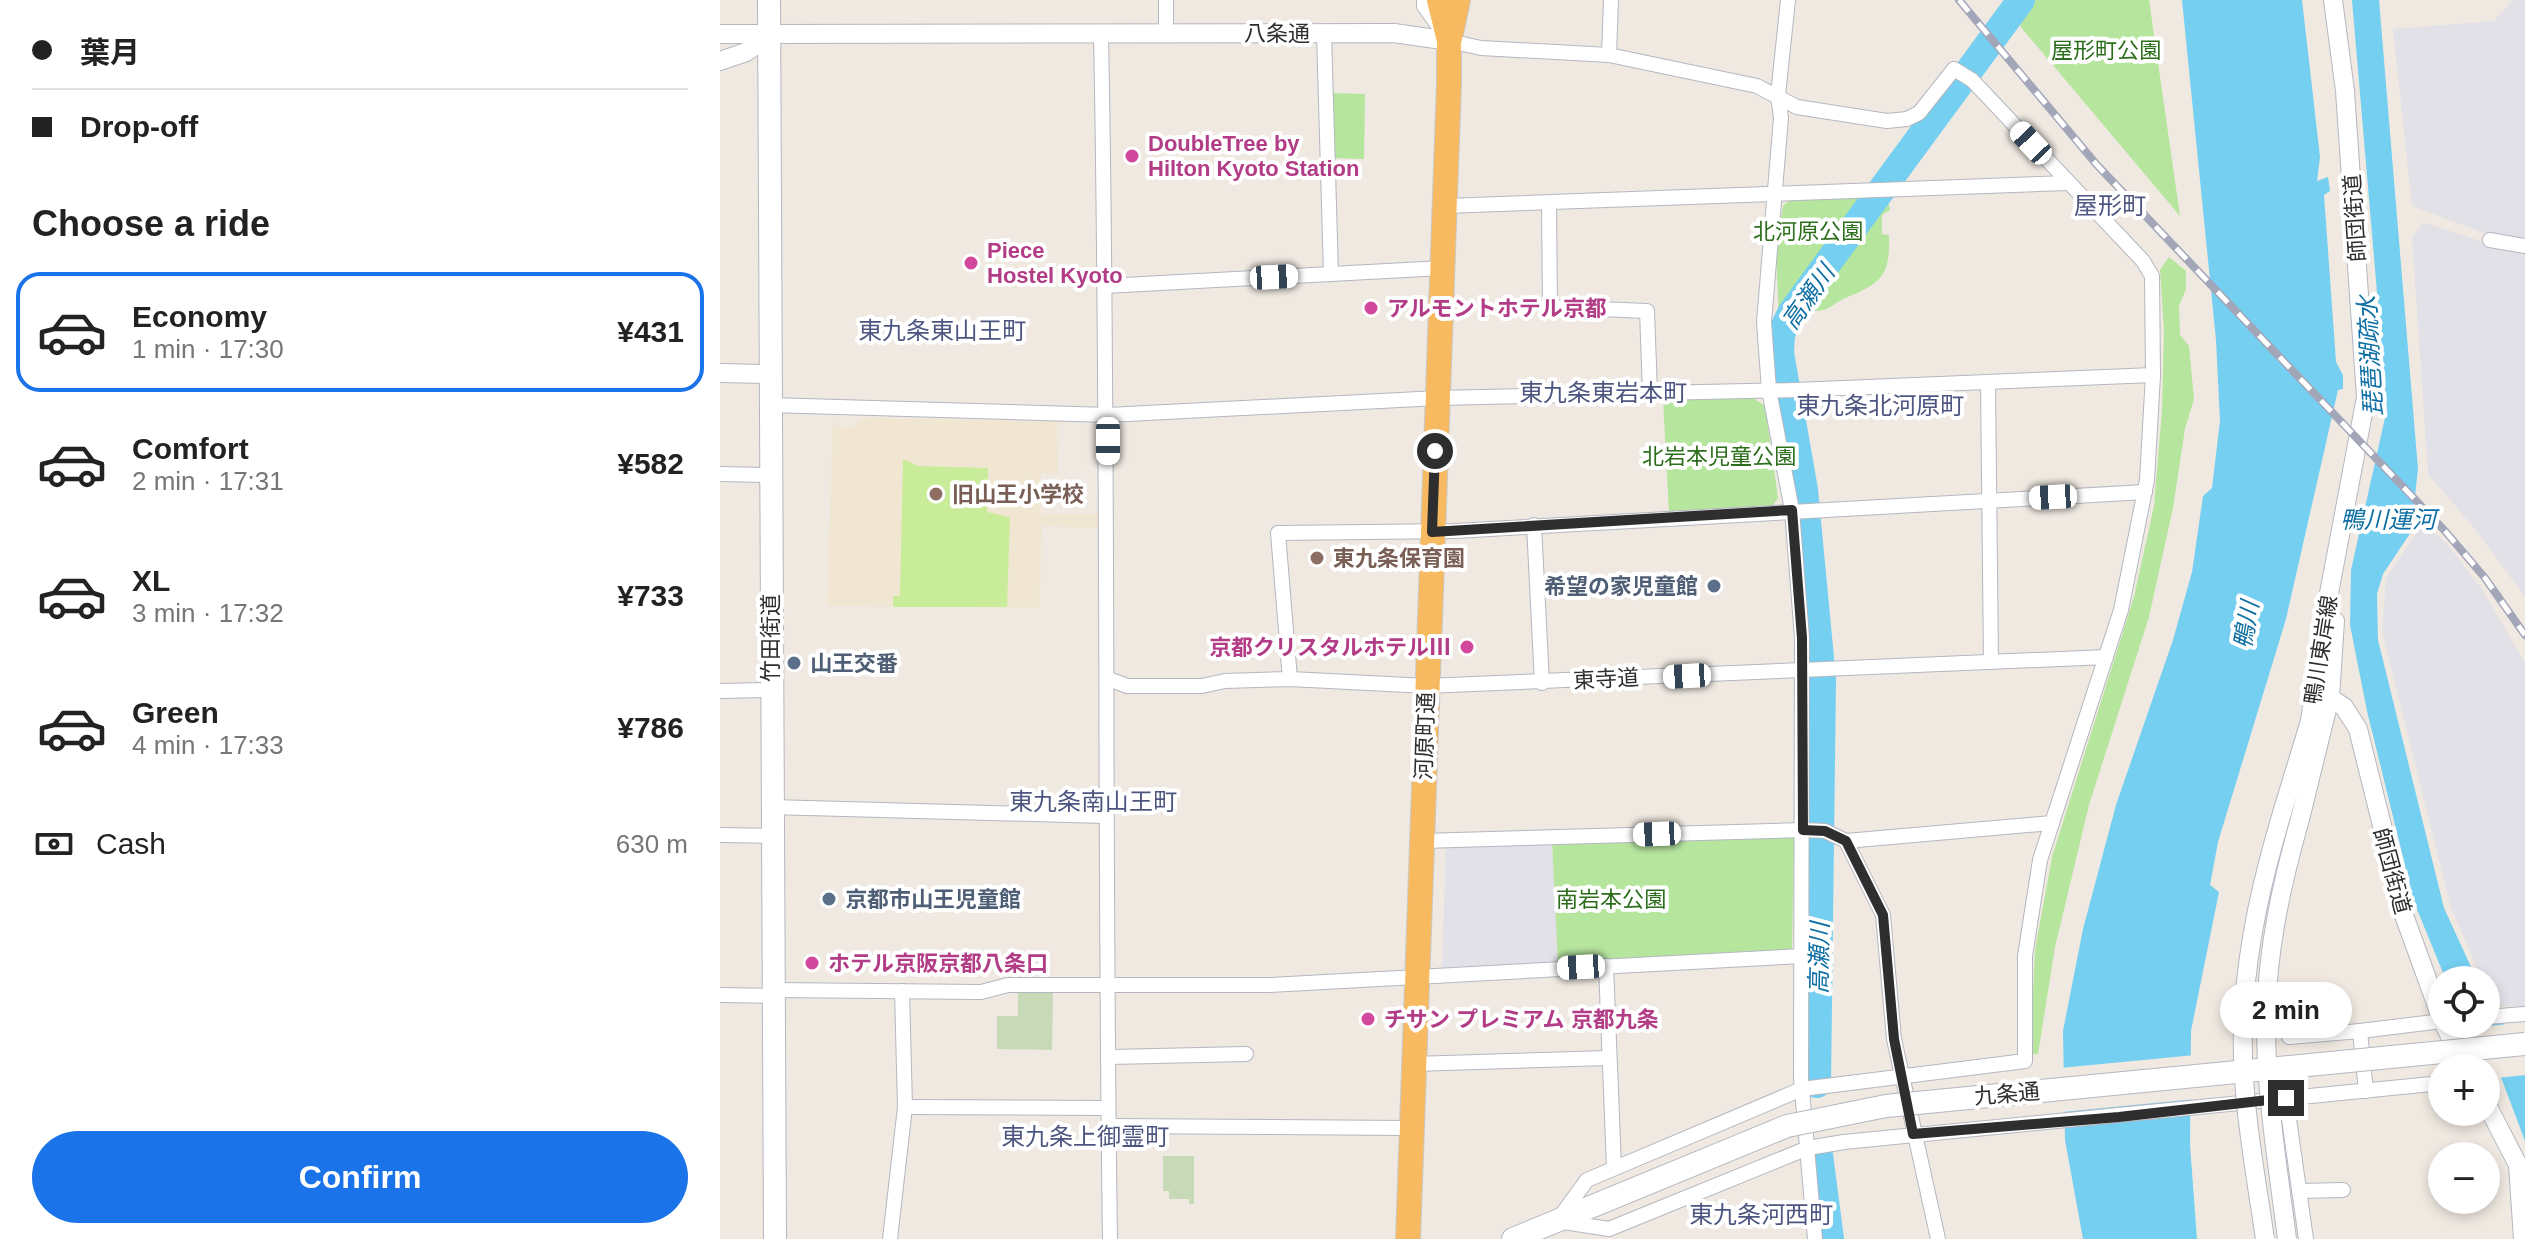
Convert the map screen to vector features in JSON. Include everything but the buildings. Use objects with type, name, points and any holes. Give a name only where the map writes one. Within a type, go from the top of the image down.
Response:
[{"type":"highway","name":"河原町通","points":[[1439,0],[1449,41]]},
{"type":"highway","name":"河原町通","points":[[1408,1239],[1446,206],[1449,41],[1458,0]]},
{"type":"main road","name":"竹田街道","points":[[769,0],[771,836],[778,1233]]},
{"type":"main road","name":"九条通","points":[[1513,1239],[1787,1126],[1886,1106],[2525,1044]]},
{"type":"main road","points":[[759,1239],[778,1233]]},
{"type":"street","points":[[1166,0],[1166,34]]},
{"type":"street","points":[[1424,0],[1424,6],[1449,41],[1470,7],[1469,0]]},
{"type":"street","points":[[1609,55],[1611,0]]},
{"type":"street","points":[[1788,0],[1778,95],[1781,118],[1764,322],[1795,511],[1807,670],[1813,830],[1802,956],[1802,1089],[1815,1239]]},
{"type":"street","name":"師団街道","points":[[2333,0],[2345,91],[2367,375],[2364,417],[2333,578]]},
{"type":"street","points":[[1324,33],[1331,274]]},
{"type":"street","name":"八条通","points":[[720,34],[1421,35],[1481,48],[1609,55],[1757,86],[1797,107],[1900,121],[1919,113],[1951,70],[1957,70],[1972,80],[2067,183]]},
{"type":"street","points":[[1101,34],[1108,415],[1109,679],[1104,816],[1110,1057],[1110,1239]]},
{"type":"street","name":"八条通","points":[[720,61],[746,52],[769,36]]},
{"type":"street","points":[[1446,206],[2067,183],[2151,272],[2153,375],[2145,492],[2121,610],[2040,860],[2025,956],[2025,1061],[1802,1089],[1587,1180],[1557,1221],[1609,1229],[1808,1148],[1913,1134],[2199,1110],[2428,1084]]},
{"type":"street","points":[[1549,203],[1550,307],[1647,311],[1650,392]]},
{"type":"street","points":[[2490,240],[2525,246]]},
{"type":"street","points":[[1105,286],[1443,268]]},
{"type":"street","points":[[720,373],[770,374]]},
{"type":"street","points":[[770,405],[1108,415],[1438,398],[1796,390],[2153,375]]},
{"type":"street","points":[[1988,382],[1991,662]]},
{"type":"street","points":[[720,474],[770,475]]},
{"type":"street","points":[[1290,679],[1278,533],[1432,532],[2145,492]]},
{"type":"street","points":[[1534,525],[1542,683]]},
{"type":"street","name":"鴨川東岸線","points":[[2287,1239],[2267,1069],[2266,1023],[2273,936],[2291,816],[2323,693],[2333,578]]},
{"type":"street","name":"東寺道","points":[[1109,679],[1127,686],[1202,686],[1225,681],[1290,679],[1427,686],[2106,657]]},
{"type":"street","points":[[720,691],[770,690]]},
{"type":"street","name":"師団街道","points":[[2323,693],[2353,716],[2358,729],[2405,918],[2428,981]]},
{"type":"street","points":[[771,807],[1104,816]]},
{"type":"street","name":"鴨川東岸線","points":[[2265,1239],[2245,1071],[2244,1008],[2261,888],[2291,816]]},
{"type":"street","points":[[1421,841],[1813,830],[1846,841],[2052,823]]},
{"type":"street","points":[[720,835],[771,836]]},
{"type":"street","points":[[1846,841],[1883,915],[1901,1075],[1938,1239]]},
{"type":"street","points":[[720,995],[981,992],[1008,985],[1268,985],[1802,956]]},
{"type":"street","points":[[1606,966],[1614,1167]]},
{"type":"street","points":[[890,1239],[905,1107],[902,991]]},
{"type":"street","points":[[2500,1016],[2522,1014]]},
{"type":"street","points":[[2289,1037],[2428,1024]]},
{"type":"street","points":[[2360,1031],[2366,1091]]},
{"type":"street","points":[[1110,1057],[1246,1054]]},
{"type":"street","points":[[1413,1064],[1609,1058]]},
{"type":"street","points":[[2286,1098],[2306,1239]]},
{"type":"street","points":[[905,1107],[1108,1108]]},
{"type":"street","points":[[1108,1126],[1410,1128]]},
{"type":"street","points":[[2498,1126],[2517,1161],[2523,1239]]},
{"type":"street","points":[[2299,1191],[2343,1190]]},
{"type":"shaded area","points":[[2513,0],[2525,0],[2525,240],[2492,236],[2412,206],[2393,29],[2494,21]]},
{"type":"shaded area","points":[[2423,222],[2490,244],[2525,249],[2525,597],[2475,529],[2428,474],[2412,237]]},
{"type":"shaded area","name":"旧山王小学校","points":[[860,418],[1057,421],[1058,474],[1041,473],[1041,514],[1101,514],[1101,528],[1042,526],[1039,608],[827,606],[833,421],[839,427],[854,427]]},
{"type":"shaded area","points":[[2427,527],[2449,546],[2483,591],[2525,663],[2525,1006],[2500,1006],[2500,966],[2476,966],[2451,908],[2382,631],[2386,578],[2420,528]]},
{"type":"shaded area","points":[[1552,840],[1558,964],[1442,969],[1446,844]]},
{"type":"green space","name":"屋形町公園","points":[[2033,0],[2149,0],[2180,216],[2020,26]]},
{"type":"green space","points":[[1333,93],[1365,94],[1364,159],[1334,158]]},
{"type":"green space","points":[[1887,196],[1890,210],[1882,215],[1882,234],[1889,235],[1888,259],[1878,281],[1829,308],[1804,311]]},
{"type":"green space","name":"北河原公園","points":[[1868,198],[1779,318],[1776,254],[1783,206],[1789,200]]},
{"type":"green space","points":[[2169,257],[2186,271],[2186,289],[2179,306],[2180,335],[2189,346],[2194,399],[2185,429],[2173,508],[2149,617],[2089,805],[2055,947],[2038,1054],[2030,1055],[2035,950],[2052,857],[2134,597],[2154,506],[2162,410],[2164,331],[2160,270]]},
{"type":"green space","name":"北岩本児童公園","points":[[1750,396],[1765,406],[1778,498],[1773,505],[1669,512],[1663,399]]},
{"type":"green space","points":[[903,459],[918,466],[988,468],[987,512],[1010,517],[1007,607],[893,607],[893,596],[900,596]]},
{"type":"green space","name":"南岩本公園","points":[[1794,838],[1792,950],[1558,964],[1552,840]]},
{"type":"green space","points":[[1018,991],[1053,992],[1052,1050],[997,1049],[997,1016],[1018,1016]]},
{"type":"green space","points":[[1163,1156],[1194,1156],[1194,1204],[1189,1204],[1189,1199],[1169,1199],[1169,1191],[1163,1191]]},
{"type":"water","name":"鴨川","points":[[2182,0],[2302,0],[2320,157],[2317,181],[2328,177],[2330,191],[2324,195],[2336,362],[2343,375],[2343,389],[2338,390],[2286,619],[2218,842],[2210,885],[2219,892],[2191,1031],[2190,1145],[2197,1239],[2083,1239],[2065,1140],[2063,1031],[2083,929],[2116,805],[2173,640],[2192,572],[2203,496],[2212,488],[2220,421],[2216,340]]},
{"type":"water","name":"鴨川運河","points":[[2352,0],[2379,0],[2418,469],[2411,532],[2383,574],[2377,594],[2378,640],[2444,908],[2471,966],[2440,966],[2414,902],[2367,711],[2350,625],[2351,570],[2387,409]]},
{"type":"water","points":[[2500,1017],[2525,1058],[2525,1141],[2500,1076],[2500,1054],[2487,1054],[2478,1038],[2500,1038]]},
{"type":"pier","points":[[2509,1024],[2525,1051],[2525,1075],[2500,1078],[2500,1054],[2483,1054],[2474,1038],[2500,1038],[2500,1025]]},
{"type":"pier","points":[[2195,1055],[2196,1099],[2062,1112],[2060,1068]]},
{"type":"waterway","name":"高瀬川","points":[[1817,1084],[1822,679],[1804,490],[1780,353],[1781,334],[1791,313],[2021,0]]},
{"type":"waterway","name":"高瀬川","points":[[1819,1155],[1830,1239]]},
{"type":"railway","points":[[1959,0],[2097,165],[2445,531],[2485,578],[2525,635]]},
{"type":"place","name":"DoubleTree by Hilton Kyoto Station","points":[[1132,156]]},
{"type":"place","name":"Piece Hostel Kyoto","points":[[971,263]]},
{"type":"place","name":"アルモントホテル京都","points":[[1371,308]]},
{"type":"place","name":"旧山王小学校","points":[[936,494]]},
{"type":"place","name":"東九条保育園","points":[[1317,558]]},
{"type":"place","name":"希望の家児童館","points":[[1714,586]]},
{"type":"place","name":"京都クリスタルホテルⅢ","points":[[1467,647]]},
{"type":"place","name":"山王交番","points":[[794,663]]},
{"type":"place","name":"京都市山王児童館","points":[[829,899]]},
{"type":"place","name":"ホテル京阪京都八条口","points":[[812,963]]},
{"type":"place","name":"チサン プレミアム 京都九条","points":[[1368,1019]]},
{"type":"district","name":"屋形町","points":[[2110,205]]},
{"type":"district","name":"東九条東山王町","points":[[942,330]]},
{"type":"district","name":"東九条東岩本町","points":[[1603,392]]},
{"type":"district","name":"東九条北河原町","points":[[1880,405]]},
{"type":"district","name":"東九条南山王町","points":[[1093,801]]},
{"type":"district","name":"東九条上御霊町","points":[[1085,1136]]},
{"type":"district","name":"東九条河西町","points":[[1761,1214]]},
{"type":"route","points":[[1435,451],[1432,532],[1792,510],[1802,638],[1803,830],[1825,831],[1846,841],[1883,915],[1894,1039],[1913,1134],[2199,1110],[2286,1098]]},
{"type":"water label","name":"琵琶湖疏水","points":[[2370,356]]}]
